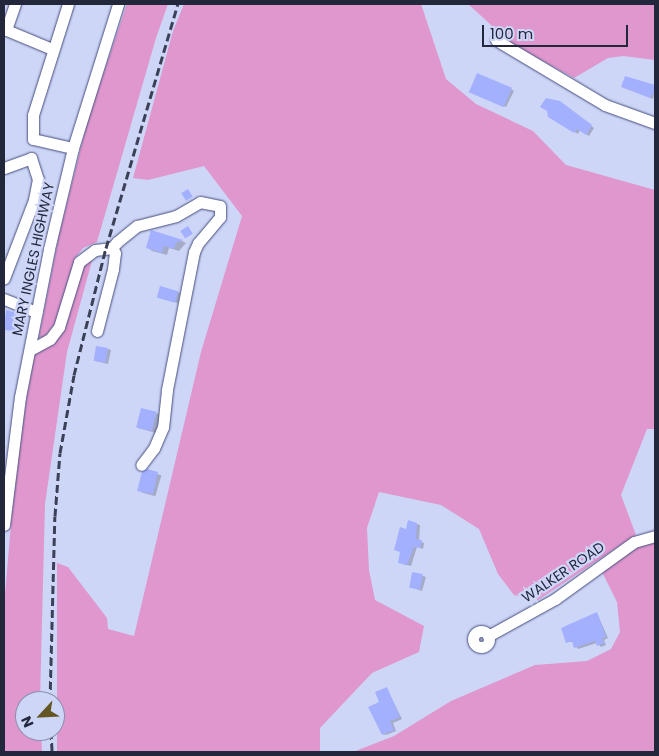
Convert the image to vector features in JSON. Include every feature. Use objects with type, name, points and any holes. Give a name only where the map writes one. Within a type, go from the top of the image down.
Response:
[{"type":"street","points":[[4,278],[34,200],[38,179],[31,158],[33,139],[32,116],[68,4]]},
{"type":"street","name":"MARY INGLES HIGHWAY","points":[[4,525],[11,449],[37,312],[73,148],[118,4]]},
{"type":"street","points":[[11,5],[5,30],[52,49]]},
{"type":"street","points":[[496,40],[605,105],[655,123]]},
{"type":"street","points":[[33,139],[73,148]]},
{"type":"street","points":[[4,168],[31,158]]},
{"type":"street","points":[[30,350],[50,339],[59,327],[79,262],[95,250],[112,248],[142,223],[176,216],[200,202],[220,206],[220,217],[198,243],[194,252],[167,390],[163,427],[154,448],[141,465]]},
{"type":"street","points":[[97,330],[113,269],[115,253],[112,248]]},
{"type":"street","points":[[4,299],[37,312]]},
{"type":"street","name":"WALKER ROAD","points":[[488,636],[555,598],[634,542],[655,536]]},
{"type":"shaded area","points":[[127,4],[168,4],[156,38],[97,242],[83,248],[76,257],[56,322],[43,339],[39,337],[59,235],[88,119]]},
{"type":"shaded area","points":[[184,4],[421,4],[446,79],[476,104],[533,131],[566,165],[655,190],[655,429],[647,429],[621,495],[636,535],[538,600],[514,595],[498,574],[479,529],[441,505],[379,492],[367,528],[369,570],[375,600],[424,626],[419,652],[372,673],[320,728],[320,752],[57,752],[57,741],[65,741],[65,691],[57,691],[57,563],[68,567],[107,618],[108,629],[134,636],[201,352],[242,216],[204,166],[148,180],[133,178],[173,31]]},
{"type":"shaded area","points":[[468,4],[655,4],[655,60],[623,56],[608,58],[574,78],[512,44]]},
{"type":"shaded area","points":[[93,257],[67,352],[45,504],[40,691],[15,691],[15,741],[41,741],[42,752],[4,752],[4,606],[17,454],[34,355],[42,349],[84,262]]},
{"type":"shaded area","points":[[655,541],[655,752],[353,752],[394,736],[451,701],[535,665],[587,661],[611,649],[620,632],[617,602],[602,572],[641,545]]},
{"type":"building","points":[[477,73],[512,88],[504,107],[469,92]]},
{"type":"building","points":[[625,76],[655,85],[655,95],[652,94],[650,98],[621,87]]},
{"type":"building","points":[[546,98],[560,101],[592,125],[586,135],[577,129],[574,133],[548,117],[547,111],[540,107]]},
{"type":"building","points":[[188,189],[193,197],[186,201],[181,193]]},
{"type":"building","points":[[188,226],[193,234],[185,238],[180,231]]},
{"type":"building","points":[[151,230],[183,240],[176,243],[174,249],[164,246],[162,253],[146,248]]},
{"type":"building","points":[[160,286],[178,291],[175,303],[157,298]]},
{"type":"building","points":[[6,310],[23,315],[20,332],[4,330]]},
{"type":"building","points":[[96,346],[108,348],[106,363],[94,361]]},
{"type":"building","points":[[141,408],[157,412],[152,431],[136,427]]},
{"type":"building","points":[[147,469],[158,472],[153,494],[137,491],[142,472]]},
{"type":"building","points":[[408,520],[417,523],[416,539],[422,540],[420,548],[414,547],[407,565],[398,563],[400,552],[394,550],[400,527],[406,529]]},
{"type":"building","points":[[412,572],[423,574],[420,590],[409,588]]},
{"type":"building","points":[[597,612],[606,637],[602,638],[604,643],[597,646],[595,641],[574,648],[572,641],[566,643],[561,628]]},
{"type":"building","points":[[387,687],[400,717],[390,721],[394,730],[382,735],[368,707],[379,702],[375,692]]},
{"type":"railway","points":[[50,691],[55,516],[60,453],[74,375],[106,248],[178,4]]},
{"type":"railway","points":[[51,741],[52,752]]}]
